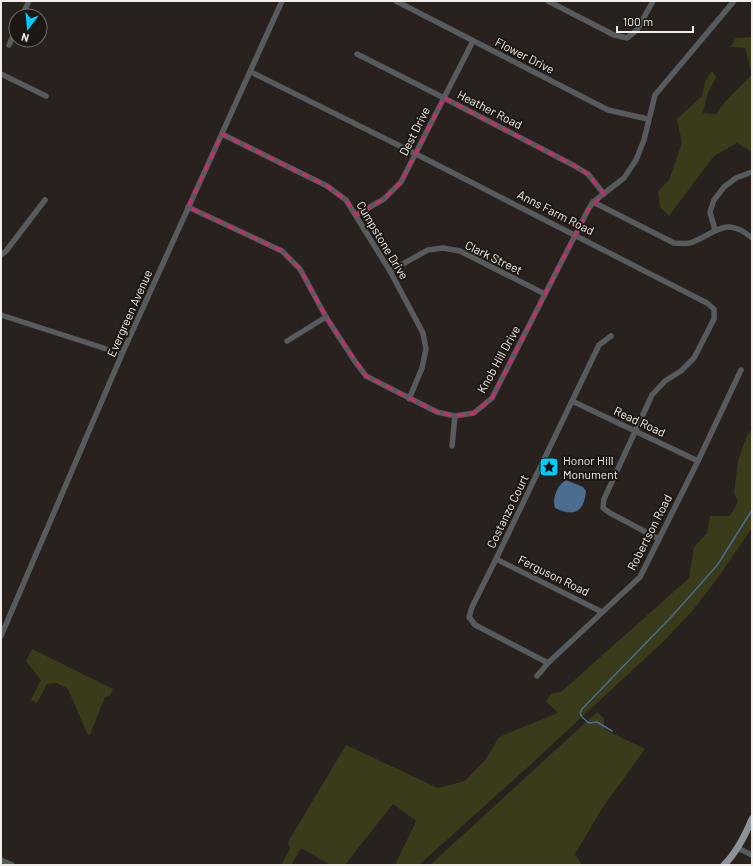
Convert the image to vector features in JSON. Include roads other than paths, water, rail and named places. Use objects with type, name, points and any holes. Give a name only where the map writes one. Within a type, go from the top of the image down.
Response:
[{"type":"main road","points":[[724,865],[738,848],[752,819]]},
{"type":"street","name":"Evergreen Avenue","points":[[1,636],[122,354],[282,1]]},
{"type":"street","name":"Flower Drive","points":[[396,1],[608,110],[648,119]]},
{"type":"street","points":[[548,1],[614,35],[627,38],[637,30],[654,1]]},
{"type":"street","name":"Knob Hill Drive","points":[[188,207],[282,251],[300,269],[326,317],[366,376],[437,412],[455,416],[474,413],[492,398],[575,234],[593,202],[624,178],[636,160],[644,140],[655,95],[734,1]]},
{"type":"street","name":"Dest Drive","points":[[356,216],[384,199],[401,182],[473,40]]},
{"type":"street","name":"Heather Road","points":[[357,54],[573,165],[588,174],[604,194]]},
{"type":"street","name":"Anns Farm Road","points":[[251,72],[575,234],[708,303],[714,309],[714,319],[694,358],[681,371],[666,381],[652,395],[634,431]]},
{"type":"street","points":[[1,74],[46,96]]},
{"type":"street","name":"Cumpstone Drive","points":[[222,134],[327,186],[346,200],[390,271],[423,333],[426,349],[422,368],[409,399]]},
{"type":"street","points":[[715,230],[710,212],[714,200],[724,187],[736,178],[752,172]]},
{"type":"street","points":[[1,255],[6,251],[45,200]]},
{"type":"street","points":[[593,202],[674,243],[689,243],[715,230],[728,226],[743,230],[752,238]]},
{"type":"street","name":"Clark Street","points":[[390,271],[428,250],[443,248],[460,252],[545,294]]},
{"type":"street","points":[[1,315],[122,354]]},
{"type":"street","points":[[287,341],[326,317]]},
{"type":"street","name":"Costanzo Court","points":[[548,663],[475,625],[468,617],[599,345],[611,336]]},
{"type":"street","name":"Robertson Road","points":[[537,676],[548,663],[640,577],[698,461],[741,370]]},
{"type":"street","name":"Read Road","points":[[572,401],[698,461]]},
{"type":"street","points":[[452,446],[455,416]]},
{"type":"street","points":[[634,431],[604,499],[603,508],[659,539]]},
{"type":"street","name":"Ferguson Road","points":[[496,559],[602,612]]},
{"type":"street","points":[[738,848],[752,855]]},
{"type":"street","points":[[1,860],[12,865]]},
{"type":"water","points":[[566,480],[583,487],[586,491],[583,504],[576,511],[567,512],[555,508],[554,500],[556,492],[560,485]]},
{"type":"waterway","points":[[612,731],[597,722],[589,723],[582,717],[580,713],[582,709],[672,616],[718,564],[752,510]]},
{"type":"place","name":"Honor Hill Monument","points":[[549,467]]}]
